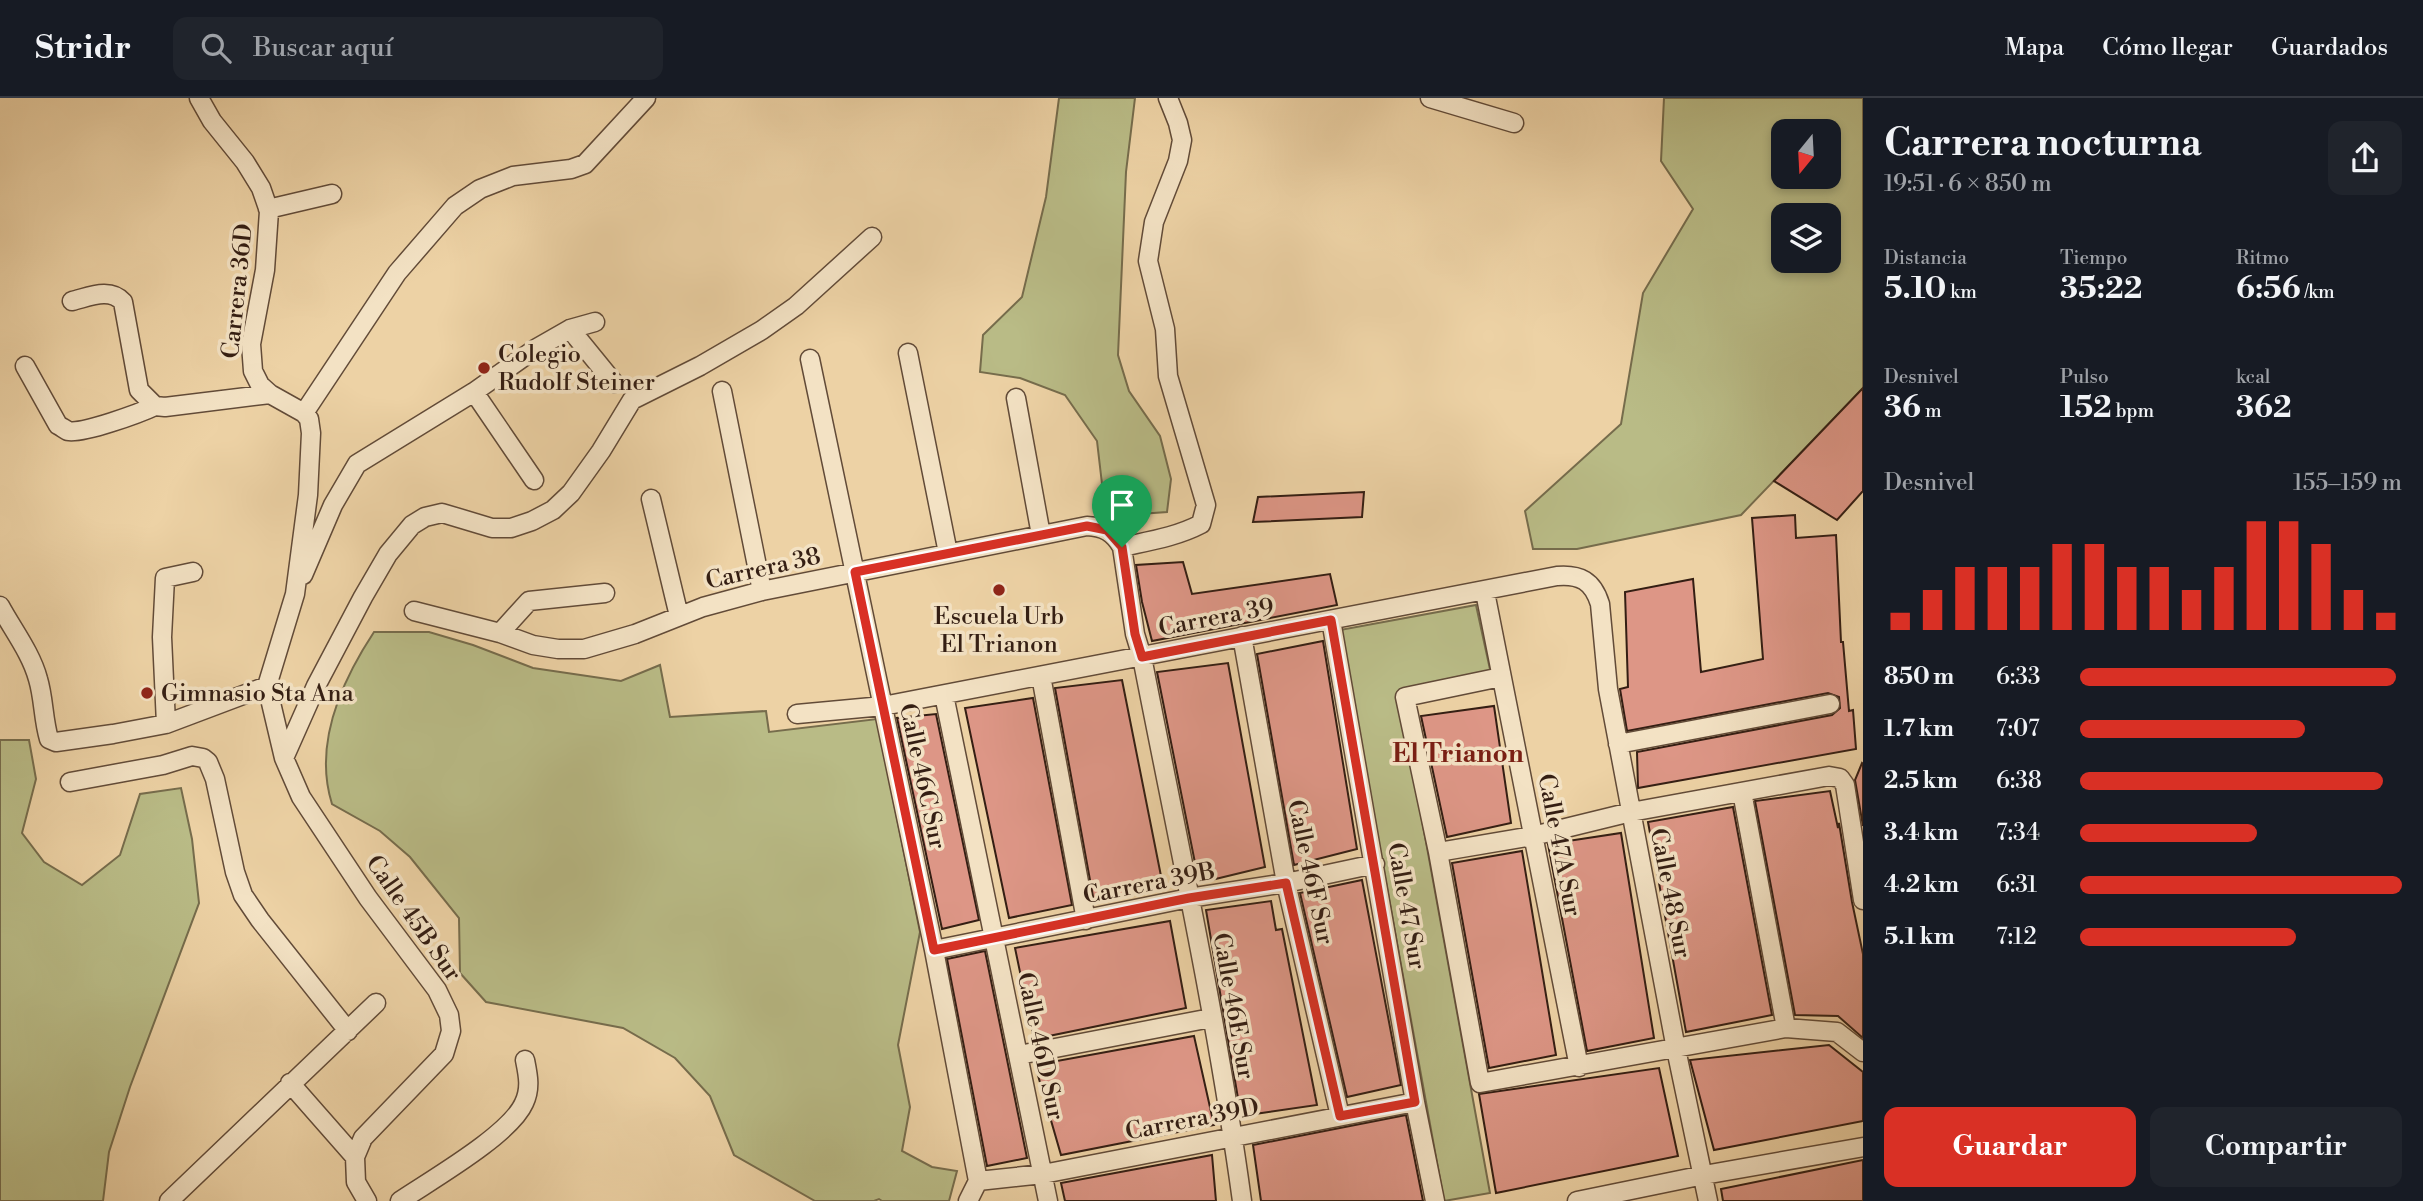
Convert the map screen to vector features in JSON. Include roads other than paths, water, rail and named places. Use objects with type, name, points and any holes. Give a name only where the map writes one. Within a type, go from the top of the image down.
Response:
[{"type":"street","name":"Carrera 36D","points":[[199,98],[212,121],[245,162],[261,188],[268,209],[265,271],[251,344],[253,371],[260,386],[304,413]]},
{"type":"street","points":[[295,594],[308,495],[310,433],[309,419],[304,413],[397,273],[455,206],[480,190],[513,176],[571,169],[584,164],[646,98]]},
{"type":"street","points":[[1142,657],[1135,634],[1122,547],[1167,537],[1201,524],[1206,498],[1168,376],[1165,329],[1148,261],[1154,222],[1178,161],[1182,139],[1168,98]]},
{"type":"street","points":[[1430,98],[1514,123]]},
{"type":"street","points":[[268,209],[332,194]]},
{"type":"street","points":[[284,758],[316,686],[363,597],[388,554],[412,525],[425,517],[442,513],[492,528],[511,528],[553,510],[571,493],[632,400],[700,366],[762,330],[796,306],[872,237]]},
{"type":"street","points":[[72,301],[106,293],[118,296],[123,302],[139,390],[155,406]]},
{"type":"street","points":[[0,606],[34,667],[49,739],[56,742],[166,724],[267,686],[295,594],[333,505],[357,464],[474,392],[536,349],[570,329],[594,322]]},
{"type":"street","points":[[570,329],[614,383]]},
{"type":"street","points":[[908,353],[948,553]]},
{"type":"street","name":"Calle 46C Sur","points":[[810,359],[934,950],[978,1181]]},
{"type":"street","points":[[25,366],[58,425],[67,431],[77,431],[138,414],[155,406],[270,394]]},
{"type":"street","points":[[722,391],[762,591]]},
{"type":"street","points":[[474,392],[534,480]]},
{"type":"street","points":[[1016,398],[1041,535]]},
{"type":"street","points":[[651,499],[679,615]]},
{"type":"street","name":"Carrera 38","points":[[414,611],[500,633],[533,645],[584,649],[635,634],[679,615],[762,591],[1087,526],[1107,530],[1122,547]]},
{"type":"street","points":[[166,724],[162,636],[165,578],[193,572]]},
{"type":"street","name":"Carrera 39","points":[[797,715],[883,706],[944,695],[1569,575],[1584,579],[1597,592]]},
{"type":"street","name":"Calle 47A Sur","points":[[1485,592],[1579,1067]]},
{"type":"street","name":"Calle 48 Sur","points":[[1597,592],[1608,689],[1630,812],[1708,1201]]},
{"type":"street","points":[[500,633],[529,601],[605,593]]},
{"type":"street","name":"Calle 47 Sur","points":[[1331,620],[1415,1102],[1435,1201]]},
{"type":"street","name":"Calle 46F Sur","points":[[1242,636],[1286,883],[1340,1116]]},
{"type":"street","name":"Calle 46E Sur","points":[[1142,657],[1233,1136],[1242,1201]]},
{"type":"street","points":[[1041,676],[1086,920]]},
{"type":"street","name":"Calle 47 Sur","points":[[1501,677],[1405,697],[1438,852],[1480,1083],[1579,1067]]},
{"type":"street","name":"Calle 45B Sur","points":[[267,686],[284,758],[300,797],[368,898],[436,990],[449,1015],[451,1031],[444,1054],[368,1132],[355,1157]]},
{"type":"street","name":"Calle 46D Sur","points":[[944,695],[1048,1201]]},
{"type":"street","points":[[1618,744],[1830,704]]},
{"type":"street","points":[[70,782],[163,765],[192,756],[208,762],[215,779],[235,872],[243,895],[348,1031]]},
{"type":"street","points":[[1438,852],[1533,836],[1630,812],[1812,778],[1840,778],[1845,785],[1863,900]]},
{"type":"street","points":[[1742,792],[1786,1028]]},
{"type":"street","name":"Carrera 39B","points":[[934,950],[1189,898],[1286,883],[1375,864]]},
{"type":"street","points":[[169,1201],[376,1003]]},
{"type":"street","points":[[1018,1055],[1211,1018]]},
{"type":"street","points":[[1579,1067],[1786,1028],[1837,1032],[1863,1052]]},
{"type":"street","points":[[400,1201],[504,1131],[524,1104],[529,1084],[525,1060]]},
{"type":"street","points":[[290,1083],[355,1157],[356,1182],[367,1201]]},
{"type":"street","name":"Carrera 39D","points":[[978,1181],[1043,1174],[1415,1102]]},
{"type":"street","points":[[1577,1201],[1863,1147]]},
{"type":"street","points":[[968,1201],[978,1181]]},
{"type":"place","name":"Colegio Rudolf Steiner","points":[[484,368]]},
{"type":"place","name":"Escuela Urb El Trianon","points":[[999,590]]},
{"type":"place","name":"Gimnasio Sta Ana","points":[[147,693]]},
{"type":"district","name":"El Trianon","points":[[1458,753]]}]
